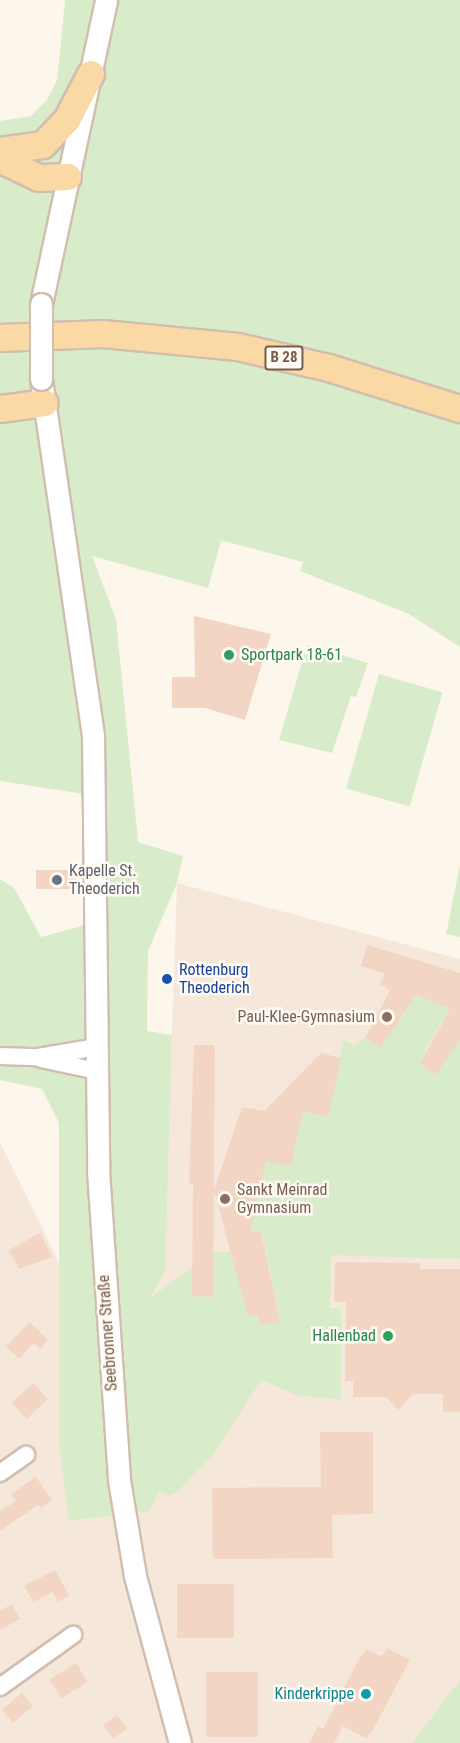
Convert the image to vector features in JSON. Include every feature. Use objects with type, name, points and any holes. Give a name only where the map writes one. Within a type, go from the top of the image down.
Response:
[{"type":"main road","points":[[3,153],[32,149],[58,132],[91,75]]},
{"type":"main road","points":[[3,153],[46,159],[68,177]]},
{"type":"main road","name":"B 28","points":[[0,338],[103,334],[238,347],[340,372],[460,409]]},
{"type":"main road","points":[[0,409],[43,391]]},
{"type":"street","name":"Seebronner Straße","points":[[106,0],[41,304],[43,391],[93,735],[97,916],[97,1071],[103,1272],[119,1480],[135,1576],[180,1743]]},
{"type":"street","points":[[0,1056],[38,1057],[97,1047]]},
{"type":"street","points":[[38,1057],[51,1064],[97,1071]]},
{"type":"street","points":[[0,1473],[26,1455]]},
{"type":"street","points":[[0,1688],[73,1635]]},
{"type":"shaded area","points":[[177,883],[460,959],[460,1743],[0,1743],[0,1142],[68,1281],[164,1272]]},
{"type":"green space","points":[[65,0],[460,0],[460,647],[409,614],[300,571],[303,562],[216,539],[221,541],[208,588],[92,556],[116,619],[138,842],[183,856],[177,883],[148,951],[147,1031],[172,1035],[165,1272],[149,1299],[213,1252],[231,1252],[249,1316],[258,1315],[260,1326],[280,1321],[262,1231],[248,1234],[267,1158],[303,1108],[328,1116],[343,1040],[355,1045],[365,1038],[381,1048],[416,995],[450,1009],[424,1051],[428,1053],[421,1064],[436,1075],[460,1039],[460,1259],[331,1255],[330,1308],[341,1308],[341,1400],[297,1395],[261,1380],[214,1454],[178,1491],[169,1496],[160,1491],[149,1511],[69,1521],[59,1443],[59,1123],[42,1089],[0,1080],[0,879],[14,888],[41,937],[85,925],[84,794],[0,781],[0,121],[31,116],[47,100],[57,80]]},
{"type":"green space","points":[[307,645],[368,663],[356,697],[351,696],[332,753],[279,740]]},
{"type":"green space","points":[[379,674],[442,692],[410,807],[346,788]]},
{"type":"green space","points":[[460,865],[460,937],[446,934]]},
{"type":"green space","points":[[460,1680],[460,1743],[412,1743]]},
{"type":"building","name":"Sportpark 18-61","points":[[194,616],[271,634],[245,720],[205,708],[172,708],[172,677],[195,677]]},
{"type":"building","name":"Kapelle St. Theoderich","points":[[36,870],[72,870],[77,876],[77,884],[72,889],[36,889]]},
{"type":"building","name":"Paul-Klee-Gymnasium","points":[[367,945],[460,973],[460,1039],[436,1075],[420,1064],[450,1009],[416,995],[381,1048],[365,1038],[390,990],[380,984],[385,974],[361,966]]},
{"type":"building","points":[[194,1045],[215,1045],[213,1297],[192,1296],[193,1184],[189,1184]]},
{"type":"building","name":"Sankt Meinrad Gymnasium","points":[[321,1053],[341,1058],[328,1117],[303,1111],[291,1166],[266,1161],[250,1233],[261,1231],[280,1322],[260,1326],[258,1315],[249,1316],[244,1302],[214,1190],[242,1107],[264,1111]]},
{"type":"building","points":[[40,1233],[52,1257],[19,1269],[9,1250]]},
{"type":"building","name":"Hallenbad","points":[[335,1262],[420,1263],[420,1269],[460,1269],[460,1412],[443,1412],[443,1394],[413,1394],[398,1410],[386,1397],[353,1397],[353,1381],[345,1381],[346,1302],[334,1302]]},
{"type":"building","points":[[30,1322],[48,1340],[40,1349],[34,1343],[19,1359],[6,1346]]},
{"type":"building","points":[[33,1383],[48,1399],[27,1419],[12,1403]]},
{"type":"building","points":[[320,1432],[373,1432],[373,1514],[332,1515],[333,1558],[213,1559],[212,1488],[321,1487]]},
{"type":"building","points":[[36,1477],[52,1500],[41,1508],[38,1505],[0,1531],[0,1511],[16,1501],[11,1494]]},
{"type":"building","points":[[55,1570],[69,1595],[58,1602],[52,1592],[34,1602],[24,1586]]},
{"type":"building","points":[[177,1584],[234,1584],[234,1638],[177,1638]]},
{"type":"building","points":[[12,1604],[20,1619],[0,1630],[0,1611]]},
{"type":"building","name":"Kinderkrippe","points":[[387,1648],[410,1660],[373,1730],[366,1738],[343,1726],[334,1743],[309,1743],[318,1726],[323,1729],[359,1659],[367,1649],[382,1657]]},
{"type":"building","points":[[76,1663],[88,1682],[61,1698],[50,1679]]},
{"type":"building","points":[[206,1672],[258,1672],[258,1737],[206,1737]]},
{"type":"building","points":[[22,1693],[33,1706],[13,1723],[2,1710]]},
{"type":"building","points":[[117,1715],[127,1729],[113,1739],[103,1725]]},
{"type":"place","name":"Sportpark 18-61","points":[[229,655]]},
{"type":"place","name":"Kapelle St. Theoderich","points":[[57,880]]},
{"type":"place","name":"Rottenburg Theoderich","points":[[167,979]]},
{"type":"place","name":"Paul-Klee-Gymnasium","points":[[387,1017]]},
{"type":"place","name":"Sankt Meinrad Gymnasium","points":[[225,1199]]},
{"type":"place","name":"Hallenbad","points":[[388,1336]]},
{"type":"place","name":"Kinderkrippe","points":[[366,1694]]}]
